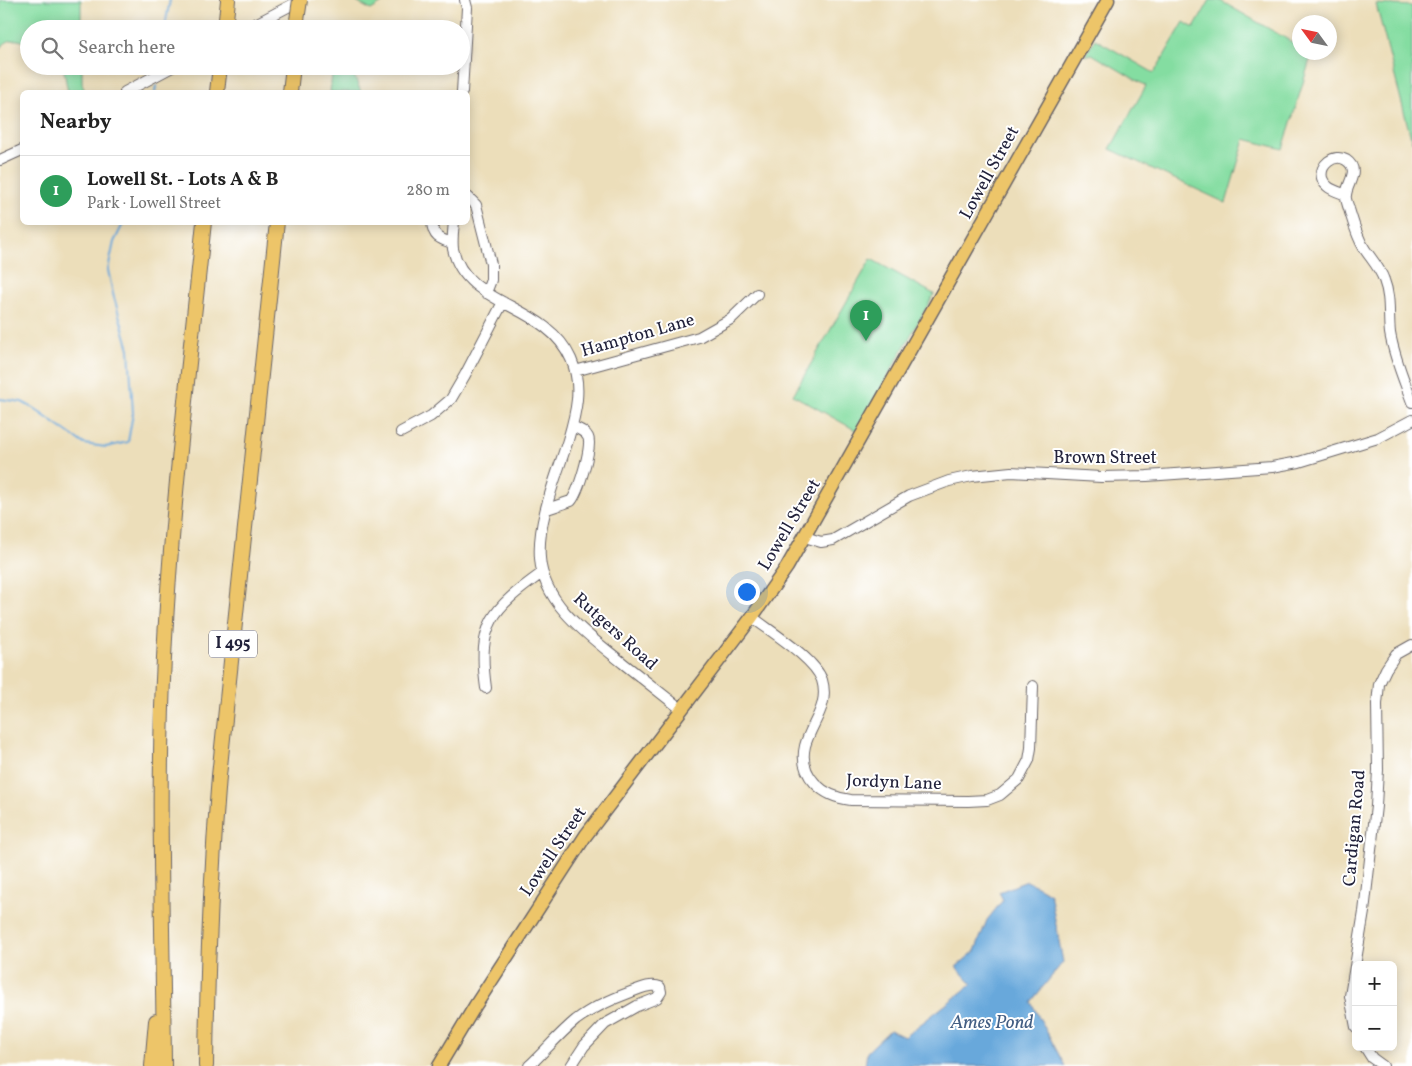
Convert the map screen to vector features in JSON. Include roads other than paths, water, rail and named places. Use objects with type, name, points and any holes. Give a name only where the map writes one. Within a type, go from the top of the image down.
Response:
[{"type":"highway","points":[[225,20],[228,0]]},
{"type":"highway","points":[[298,20],[300,0]]},
{"type":"highway","points":[[218,90],[219,75]]},
{"type":"highway","points":[[290,90],[292,75]]},
{"type":"highway","points":[[164,1066],[161,829],[164,650],[174,518],[204,225]]},
{"type":"highway","name":"I 495","points":[[206,1066],[208,940],[214,835],[277,225]]},
{"type":"highway","points":[[152,1066],[163,944]]},
{"type":"main road","name":"Lowell Street","points":[[440,1065],[475,1006],[574,852],[777,582],[805,537],[1108,0]]},
{"type":"street","points":[[263,20],[300,0]]},
{"type":"street","points":[[465,0],[466,20]]},
{"type":"street","points":[[129,90],[157,75]]},
{"type":"street","points":[[462,90],[463,75]]},
{"type":"street","points":[[0,160],[20,151]]},
{"type":"street","points":[[1346,195],[1359,238],[1384,280],[1389,299],[1392,340],[1412,402]]},
{"type":"street","points":[[470,199],[476,205],[491,264],[491,280],[486,293]]},
{"type":"street","points":[[433,225],[438,239],[452,243]]},
{"type":"street","name":"Rutgers Road","points":[[454,225],[452,243],[456,258],[472,282],[486,293],[534,319],[551,331],[561,342],[575,370],[578,396],[572,426],[547,509],[540,550],[542,573],[557,601],[570,617],[613,655],[681,709]]},
{"type":"street","name":"Hampton Lane","points":[[575,370],[699,336],[731,319],[757,294]]},
{"type":"street","points":[[401,432],[431,416],[451,399],[503,302]]},
{"type":"street","name":"Brown Street","points":[[805,537],[821,542],[833,540],[909,496],[949,481],[972,476],[1011,472],[1072,477],[1147,476],[1272,467],[1299,462],[1378,438],[1412,420]]},
{"type":"street","points":[[547,509],[571,501],[576,491],[590,442],[586,433],[572,426]]},
{"type":"street","points":[[486,688],[483,666],[486,632],[491,620],[503,604],[542,573]]},
{"type":"street","name":"Jordyn Lane","points":[[752,617],[809,661],[819,673],[824,699],[806,744],[805,761],[815,784],[835,797],[851,800],[968,801],[987,800],[1000,795],[1019,779],[1029,760],[1031,748],[1032,686]]},
{"type":"street","name":"Cardigan Road","points":[[1352,1006],[1350,996],[1364,912],[1376,806],[1378,770],[1376,704],[1379,684],[1396,654],[1412,645]]},
{"type":"street","points":[[529,1066],[586,1014],[612,1000],[639,989],[650,986],[660,987],[661,992],[657,998],[616,1017],[593,1035],[571,1066]]},
{"type":"street","points":[[1368,1051],[1372,1058],[1383,1066]]},
{"type":"water","name":"Ames Pond","points":[[1027,881],[1050,893],[1063,962],[1031,1002],[1065,1066],[865,1066],[867,1052],[890,1030],[904,1037],[972,984],[956,967],[975,951],[987,920],[1003,900],[999,892]]},
{"type":"waterway","points":[[166,20],[170,0]]},
{"type":"waterway","points":[[155,90],[156,86]]},
{"type":"waterway","points":[[0,399],[22,402],[84,444],[106,447],[128,442],[133,413],[129,349],[108,270],[114,242],[122,225]]},
{"type":"place","name":"Lowell St. - Lots A & B","points":[[866,341]]}]
